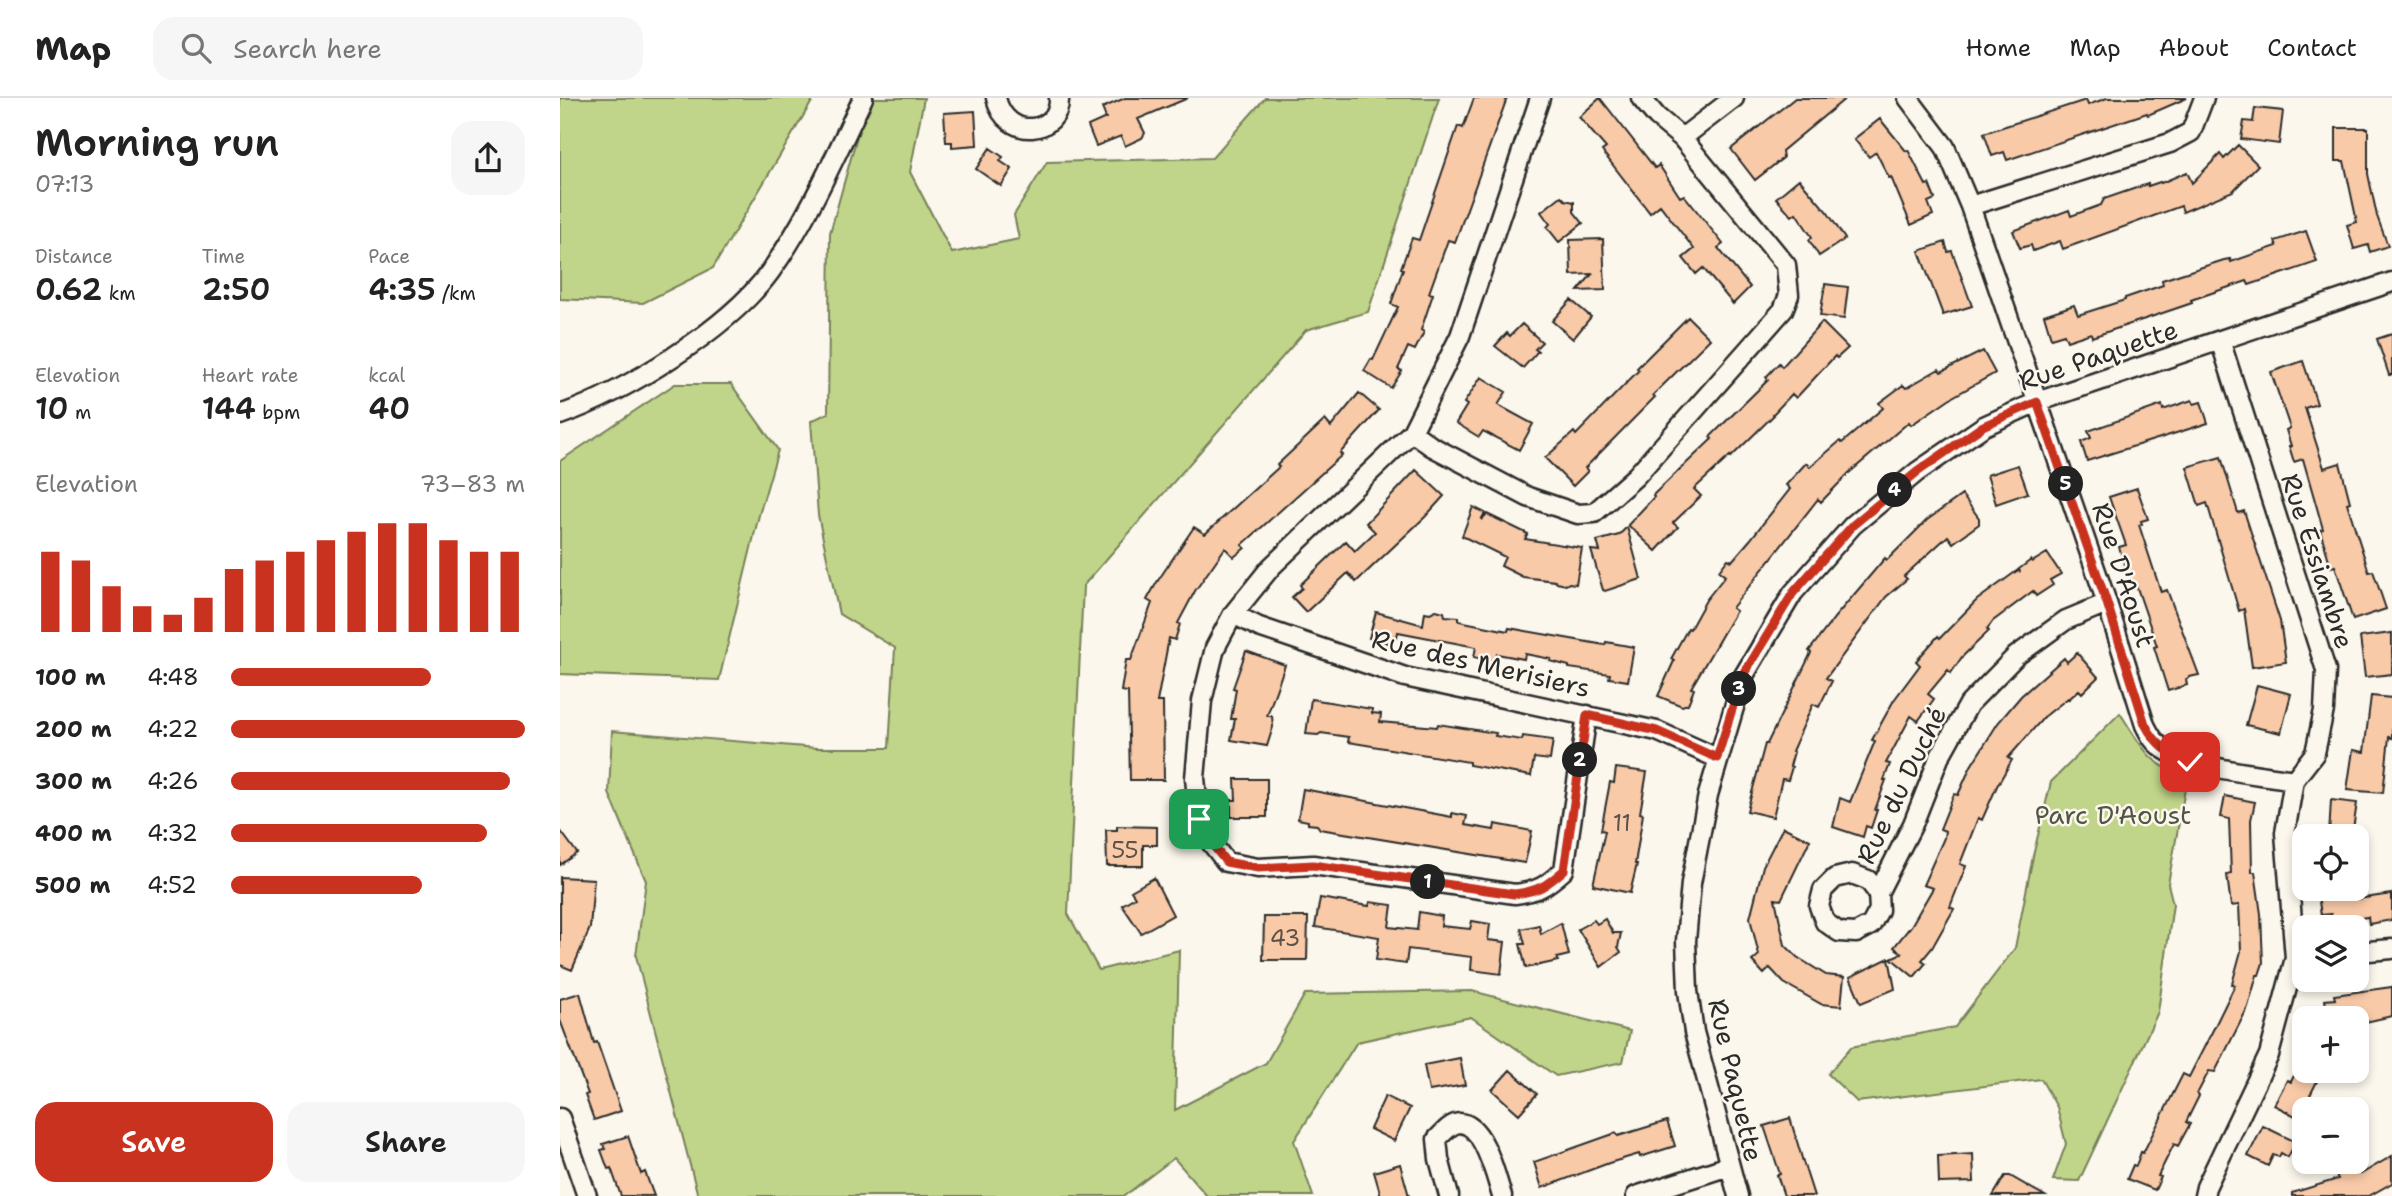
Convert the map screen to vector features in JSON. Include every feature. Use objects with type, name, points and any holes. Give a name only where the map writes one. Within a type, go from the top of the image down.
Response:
[{"type":"street","points":[[560,415],[585,407],[651,370],[725,319],[753,293],[797,230],[863,98]]},
{"type":"street","points":[[996,98],[1002,116],[1016,127],[1034,129],[1050,120],[1059,105],[1059,98]]},
{"type":"street","points":[[1540,98],[1460,336],[1412,432],[1271,567],[1233,614],[1215,649],[1202,701],[1195,778],[1202,831],[1226,862],[1258,868],[1313,865],[1514,894],[1534,892],[1548,885],[1564,870],[1587,715]]},
{"type":"street","points":[[1412,432],[1431,446],[1528,497],[1578,514],[1594,513],[1636,476],[1783,310],[1789,295],[1786,265],[1682,138],[1657,117],[1641,98]]},
{"type":"street","points":[[1682,138],[1734,98]]},
{"type":"street","name":"Rue D'Aoust","points":[[1908,98],[1945,147],[1970,206],[2107,603],[2145,724],[2154,740],[2169,753],[2190,762],[2294,780]]},
{"type":"street","points":[[1970,206],[2170,143],[2191,132],[2204,98]]},
{"type":"street","name":"Rue Paquette","points":[[1738,1196],[1694,1032],[1688,991],[1687,953],[1691,883],[1707,795],[1742,677],[1793,593],[1853,525],[1917,472],[1983,426],[2037,402],[2392,282]]},
{"type":"street","name":"Rue Essiambre","points":[[2220,340],[2326,670],[2324,710],[2315,752],[2294,780],[2285,833],[2295,915]]},
{"type":"street","name":"Rue du Duché","points":[[1878,893],[1913,824],[1939,758],[1969,704],[2016,656],[2066,620],[2107,603]]},
{"type":"street","name":"Rue des Merisiers","points":[[1233,614],[1259,627],[1405,677],[1657,731],[1717,758]]},
{"type":"street","points":[[2369,952],[2392,950]]},
{"type":"street","name":"Rue Essiambre","points":[[2204,1196],[2206,1186],[2269,1055],[2292,982]]},
{"type":"street","points":[[560,1118],[587,1196]]},
{"type":"street","points":[[1449,1196],[1438,1159],[1437,1139],[1450,1126],[1460,1123],[1471,1128],[1483,1141],[1502,1196]]},
{"type":"street","points":[[1636,1196],[1729,1166]]},
{"type":"green space","points":[[560,98],[814,98],[713,268],[643,303],[560,299]]},
{"type":"green space","points":[[873,98],[924,98],[910,172],[952,253],[1019,239],[1014,215],[1047,162],[1212,158],[1265,98],[1439,98],[1368,312],[1306,330],[1083,586],[1068,914],[1099,970],[1179,950],[1175,1110],[1266,1063],[1305,994],[1472,991],[1630,1031],[1623,1062],[1556,1076],[1471,1017],[1357,1042],[1294,1141],[1313,1196],[1207,1196],[1174,1158],[1124,1196],[698,1196],[636,956],[646,881],[609,793],[612,731],[817,748],[889,748],[895,648],[839,614],[818,515],[811,421],[828,413],[830,233],[863,115]]},
{"type":"green space","points":[[675,384],[731,384],[778,450],[759,515],[719,680],[560,674],[560,461]]},
{"type":"green space","name":"Parc D'Aoust","points":[[2120,713],[2140,745],[2154,760],[2187,778],[2168,884],[2173,904],[2158,1012],[2079,1181],[2053,1180],[2066,1144],[2057,1107],[2041,1079],[1857,1102],[1828,1074],[1851,1047],[1955,1027],[2015,948],[2051,782]]},
{"type":"building","points":[[1125,98],[1188,98],[1138,119],[1145,133],[1142,138],[1125,146],[1121,136],[1096,146],[1088,126],[1106,118],[1102,108]]},
{"type":"building","points":[[1474,98],[1507,98],[1455,242],[1448,240],[1429,293],[1433,294],[1421,330],[1424,332],[1415,350],[1408,347],[1398,369],[1402,371],[1391,388],[1364,371],[1371,359],[1373,360],[1398,307],[1391,304],[1403,269],[1401,268],[1412,238],[1419,240],[1458,126],[1463,128]]},
{"type":"building","points":[[1600,98],[1655,168],[1659,165],[1680,197],[1684,195],[1723,244],[1718,248],[1750,287],[1733,304],[1703,268],[1696,274],[1683,258],[1694,249],[1660,205],[1650,213],[1602,151],[1606,148],[1579,117]]},
{"type":"building","points":[[1795,98],[1846,98],[1782,151],[1783,158],[1755,180],[1731,149]]},
{"type":"building","points":[[2107,98],[2187,98],[2148,115],[2147,113],[2007,160],[2004,152],[1992,156],[1984,133],[2086,100],[2088,105]]},
{"type":"building","points":[[2255,108],[2283,111],[2279,144],[2241,139],[2244,121],[2253,122]]},
{"type":"building","points":[[975,111],[977,145],[952,147],[952,142],[946,142],[944,113]]},
{"type":"building","points":[[1880,119],[1906,151],[1908,150],[1935,199],[1928,202],[1933,215],[1911,225],[1891,177],[1889,178],[1876,152],[1869,157],[1854,139]]},
{"type":"building","points":[[2336,128],[2368,128],[2368,174],[2377,216],[2388,246],[2370,252],[2368,245],[2354,249],[2347,225],[2357,222],[2344,161],[2336,161]]},
{"type":"building","points":[[2238,145],[2258,165],[2233,191],[2183,212],[2181,206],[2063,249],[2060,241],[2033,251],[2031,245],[2020,248],[2013,231],[2069,210],[2071,216],[2101,205],[2104,199],[2148,184],[2161,183],[2187,172],[2192,183],[2220,154],[2224,159]]},
{"type":"building","points":[[990,148],[1003,157],[1000,161],[1012,169],[1001,186],[976,169]]},
{"type":"building","points":[[1799,179],[1828,213],[1845,239],[1819,256],[1809,240],[1812,237],[1796,213],[1792,216],[1776,198]]},
{"type":"building","points":[[1561,196],[1574,202],[1574,212],[1583,223],[1559,242],[1547,227],[1550,224],[1541,212]]},
{"type":"building","points":[[2306,231],[2317,262],[2249,285],[2247,281],[2092,337],[2091,333],[2067,341],[2064,334],[2051,338],[2044,315],[2074,305],[2078,315],[2125,300],[2163,285],[2162,280],[2224,260],[2230,259],[2231,262],[2277,246],[2275,241]]},
{"type":"building","points":[[1603,239],[1605,290],[1578,291],[1592,274],[1571,275],[1570,240]]},
{"type":"building","points":[[1945,242],[1948,252],[1952,251],[1972,306],[1943,315],[1919,251]]},
{"type":"building","points":[[1825,284],[1848,287],[1844,319],[1820,316]]},
{"type":"building","points":[[1571,300],[1591,317],[1573,339],[1552,321]]},
{"type":"building","points":[[1688,317],[1710,339],[1653,395],[1655,397],[1585,468],[1588,471],[1573,486],[1545,458],[1574,432],[1576,435]]},
{"type":"building","points":[[1822,322],[1848,348],[1837,358],[1835,356],[1796,398],[1792,394],[1731,457],[1694,489],[1701,496],[1673,523],[1678,527],[1656,551],[1628,525],[1653,495],[1712,439],[1710,437],[1768,380],[1766,377],[1779,363],[1782,367]]},
{"type":"building","points":[[1522,324],[1542,342],[1523,368],[1495,346],[1507,333],[1510,336]]},
{"type":"building","points":[[2392,334],[2392,375],[2389,375],[2377,339]]},
{"type":"building","points":[[1983,351],[1995,373],[1949,399],[1911,425],[1909,422],[1849,473],[1821,502],[1818,499],[1732,608],[1736,611],[1691,688],[1694,689],[1688,704],[1682,706],[1658,696],[1674,661],[1671,659],[1688,628],[1690,629],[1706,600],[1725,576],[1719,571],[1728,559],[1732,561],[1750,540],[1790,489],[1786,485],[1806,463],[1810,467],[1840,441],[1842,443],[1883,408],[1879,403],[1903,385],[1906,388],[1939,369],[1941,372]]},
{"type":"building","points":[[2303,361],[2317,404],[2305,408],[2324,468],[2340,463],[2350,502],[2347,503],[2369,572],[2373,571],[2386,609],[2353,620],[2335,566],[2331,567],[2303,459],[2294,462],[2286,430],[2290,428],[2271,372]]},
{"type":"building","points":[[1481,377],[1506,392],[1498,405],[1533,424],[1519,450],[1483,431],[1479,437],[1456,423],[1467,405],[1464,403]]},
{"type":"building","points":[[1359,393],[1379,410],[1340,453],[1342,455],[1242,545],[1245,548],[1234,557],[1225,548],[1195,591],[1178,623],[1180,624],[1175,640],[1169,638],[1157,702],[1163,702],[1164,780],[1130,780],[1128,692],[1121,691],[1126,660],[1131,660],[1152,603],[1147,600],[1157,582],[1194,527],[1205,534],[1279,467],[1277,465],[1325,420],[1331,427]]},
{"type":"building","points":[[2192,400],[2194,404],[2201,402],[2208,423],[2087,461],[2081,442],[2091,438],[2088,431],[2162,405],[2163,410]]},
{"type":"building","points":[[2221,457],[2238,513],[2244,511],[2280,621],[2286,662],[2252,667],[2244,609],[2239,611],[2207,503],[2199,506],[2187,467]]},
{"type":"building","points":[[2018,465],[2028,493],[1996,504],[1987,475]]},
{"type":"building","points":[[1416,470],[1444,496],[1356,582],[1348,573],[1306,612],[1292,597],[1302,588],[1300,585],[1346,541],[1355,551],[1375,532],[1366,523]]},
{"type":"building","points":[[2137,488],[2148,519],[2141,521],[2142,524],[2139,525],[2161,592],[2167,590],[2199,675],[2189,677],[2186,680],[2187,685],[2168,691],[2154,647],[2157,646],[2135,582],[2131,583],[2119,547],[2126,545],[2109,497]]},
{"type":"building","points":[[1962,495],[1979,518],[1979,524],[1953,543],[1948,536],[1904,576],[1907,579],[1886,597],[1826,678],[1832,681],[1819,707],[1813,704],[1792,751],[1792,767],[1788,780],[1782,779],[1773,817],[1747,811],[1765,744],[1811,653],[1809,651],[1885,558],[1887,560],[1927,520]]},
{"type":"building","points":[[1473,507],[1485,513],[1481,520],[1487,514],[1528,534],[1525,539],[1582,548],[1576,584],[1566,585],[1523,577],[1501,566],[1505,557],[1462,536]]},
{"type":"building","points":[[1627,527],[1641,579],[1605,591],[1591,550],[1600,551],[1597,541],[1619,535]]},
{"type":"building","points":[[2047,553],[2061,574],[2050,580],[2053,585],[2036,596],[2033,591],[1993,621],[1987,629],[1989,631],[1962,657],[1951,673],[1948,670],[1928,694],[1934,699],[1918,721],[1911,716],[1886,763],[1890,764],[1871,828],[1866,826],[1863,837],[1833,827],[1840,798],[1850,802],[1875,741],[1872,740],[1894,700],[1920,665],[1916,661],[1938,636],[1940,638],[1977,600],[2018,570],[2020,572],[2019,569],[2031,560],[2032,562]]},
{"type":"building","points":[[1376,612],[1423,625],[1425,612],[1444,612],[1445,616],[1459,617],[1459,621],[1508,631],[1509,628],[1605,645],[1606,642],[1634,647],[1628,681],[1609,678],[1610,674],[1569,668],[1550,661],[1551,659],[1525,654],[1524,659],[1497,654],[1496,662],[1474,657],[1476,647],[1398,632],[1397,637],[1390,636],[1388,643],[1369,638]]},
{"type":"building","points":[[2392,633],[2392,674],[2365,677],[2360,637]]},
{"type":"building","points":[[1246,651],[1285,665],[1267,716],[1272,716],[1273,727],[1267,746],[1231,740],[1235,719],[1231,719],[1236,689],[1233,688]]},
{"type":"building","points":[[2077,653],[2098,677],[2082,693],[2079,690],[2044,717],[2008,758],[2012,760],[1982,820],[1978,818],[1960,864],[1966,866],[1950,907],[1954,909],[1922,960],[1926,963],[1914,977],[1891,958],[1902,953],[1894,947],[1911,926],[1933,888],[1923,885],[1944,838],[1945,831],[1940,829],[1954,794],[1958,795],[1971,766],[1998,723],[2021,696],[2064,658],[2067,662]]},
{"type":"building","points":[[2257,685],[2291,694],[2281,733],[2246,725]]},
{"type":"building","points":[[2371,696],[2392,698],[2392,738],[2389,737],[2383,793],[2347,790],[2353,750],[2364,752]]},
{"type":"building","points":[[1311,699],[1372,709],[1372,713],[1381,714],[1380,722],[1437,727],[1438,724],[1522,740],[1523,736],[1553,740],[1550,760],[1534,758],[1531,776],[1469,765],[1469,762],[1348,742],[1349,737],[1306,734]]},
{"type":"building","points":[[1616,768],[1647,772],[1640,813],[1643,814],[1637,864],[1630,893],[1593,885],[1605,831],[1601,830],[1610,782],[1614,783]]},
{"type":"building","points":[[1235,779],[1267,779],[1267,817],[1231,817],[1231,800],[1236,800]]},
{"type":"building","points":[[1303,789],[1452,817],[1452,813],[1467,816],[1465,825],[1494,830],[1495,824],[1532,831],[1525,863],[1320,829],[1317,825],[1298,819]]},
{"type":"building","points":[[2225,796],[2255,802],[2251,820],[2252,872],[2255,872],[2261,914],[2263,963],[2248,1007],[2215,1072],[2209,1071],[2197,1094],[2199,1096],[2186,1122],[2190,1124],[2178,1146],[2174,1144],[2158,1176],[2161,1177],[2155,1190],[2127,1179],[2183,1074],[2189,1077],[2235,985],[2232,984],[2241,951],[2239,905],[2231,906],[2227,875],[2231,874],[2229,819],[2221,817]]},
{"type":"building","points":[[2331,800],[2357,803],[2354,824],[2330,824]]},
{"type":"building","points":[[1117,826],[1157,827],[1157,845],[1143,845],[1143,866],[1107,866],[1106,830],[1117,830]]},
{"type":"building","points":[[1783,827],[1810,840],[1781,900],[1775,899],[1785,945],[1797,957],[1826,975],[1844,977],[1841,1006],[1821,1004],[1784,983],[1770,968],[1764,974],[1752,961],[1759,955],[1750,918],[1763,866]]},
{"type":"building","points":[[560,830],[577,853],[560,865]]},
{"type":"building","points":[[560,877],[594,879],[590,928],[572,970],[560,965]]},
{"type":"building","points":[[1154,878],[1173,915],[1141,933],[1122,905],[1135,897],[1131,891]]},
{"type":"building","points":[[2392,894],[2392,920],[2369,924],[2369,915],[2321,915],[2319,901],[2369,901],[2369,897]]},
{"type":"building","points":[[1320,898],[1369,906],[1370,902],[1392,905],[1389,927],[1417,930],[1419,912],[1442,916],[1441,926],[1470,929],[1472,921],[1490,924],[1488,940],[1505,942],[1501,974],[1471,970],[1472,957],[1408,949],[1406,964],[1376,960],[1379,937],[1315,927]]},
{"type":"building","points":[[1264,917],[1308,917],[1307,960],[1263,960]]},
{"type":"building","points":[[1605,919],[1613,933],[1621,933],[1618,947],[1621,952],[1601,967],[1578,929],[1594,920],[1597,924]]},
{"type":"building","points":[[1561,923],[1569,955],[1557,958],[1558,961],[1526,968],[1520,944],[1525,944],[1521,929],[1539,925],[1541,934]]},
{"type":"building","points":[[1889,958],[1895,989],[1861,1003],[1850,977]]},
{"type":"building","points":[[2392,987],[2392,1016],[2369,1021],[2369,1006],[2326,1006],[2325,1000],[2335,999],[2334,995]]},
{"type":"building","points":[[580,993],[594,1043],[597,1042],[621,1111],[594,1120],[585,1095],[588,1094],[560,1020],[560,999]]},
{"type":"building","points":[[1460,1058],[1465,1085],[1429,1091],[1424,1065]]},
{"type":"building","points":[[1510,1070],[1537,1094],[1519,1114],[1492,1090]]},
{"type":"building","points":[[2287,1080],[2291,1082],[2292,1080],[2292,1083],[2316,1083],[2309,1097],[2292,1097],[2292,1114],[2274,1105]]},
{"type":"building","points":[[1385,1096],[1410,1108],[1394,1141],[1370,1129]]},
{"type":"building","points":[[1790,1118],[1814,1196],[1784,1196],[1777,1175],[1780,1174],[1764,1126]]},
{"type":"building","points":[[1667,1121],[1675,1146],[1609,1163],[1542,1188],[1534,1162],[1616,1133],[1618,1136]]},
{"type":"building","points":[[2263,1126],[2292,1140],[2292,1150],[2288,1157],[2281,1153],[2279,1157],[2273,1155],[2268,1166],[2248,1156]]},
{"type":"building","points":[[628,1136],[641,1174],[645,1172],[654,1196],[621,1196],[611,1168],[608,1169],[601,1150],[605,1149],[603,1144]]},
{"type":"building","points":[[1973,1154],[1974,1182],[1939,1183],[1938,1156]]},
{"type":"building","points":[[2392,1156],[2392,1183],[2369,1196],[2292,1196],[2292,1193],[2338,1179],[2336,1175],[2369,1174],[2369,1169]]},
{"type":"building","points":[[1400,1164],[1409,1196],[1381,1196],[1374,1172]]},
{"type":"building","points":[[2005,1176],[2010,1176],[2045,1196],[1993,1196]]},
{"type":"route","points":[[1199,819],[1202,831],[1226,862],[1258,868],[1313,865],[1514,894],[1534,892],[1548,885],[1564,870],[1587,715],[1657,731],[1717,758],[1742,677],[1793,593],[1853,525],[1917,472],[1983,426],[2037,402],[2107,603],[2145,724],[2154,740],[2169,753],[2190,762]]}]
